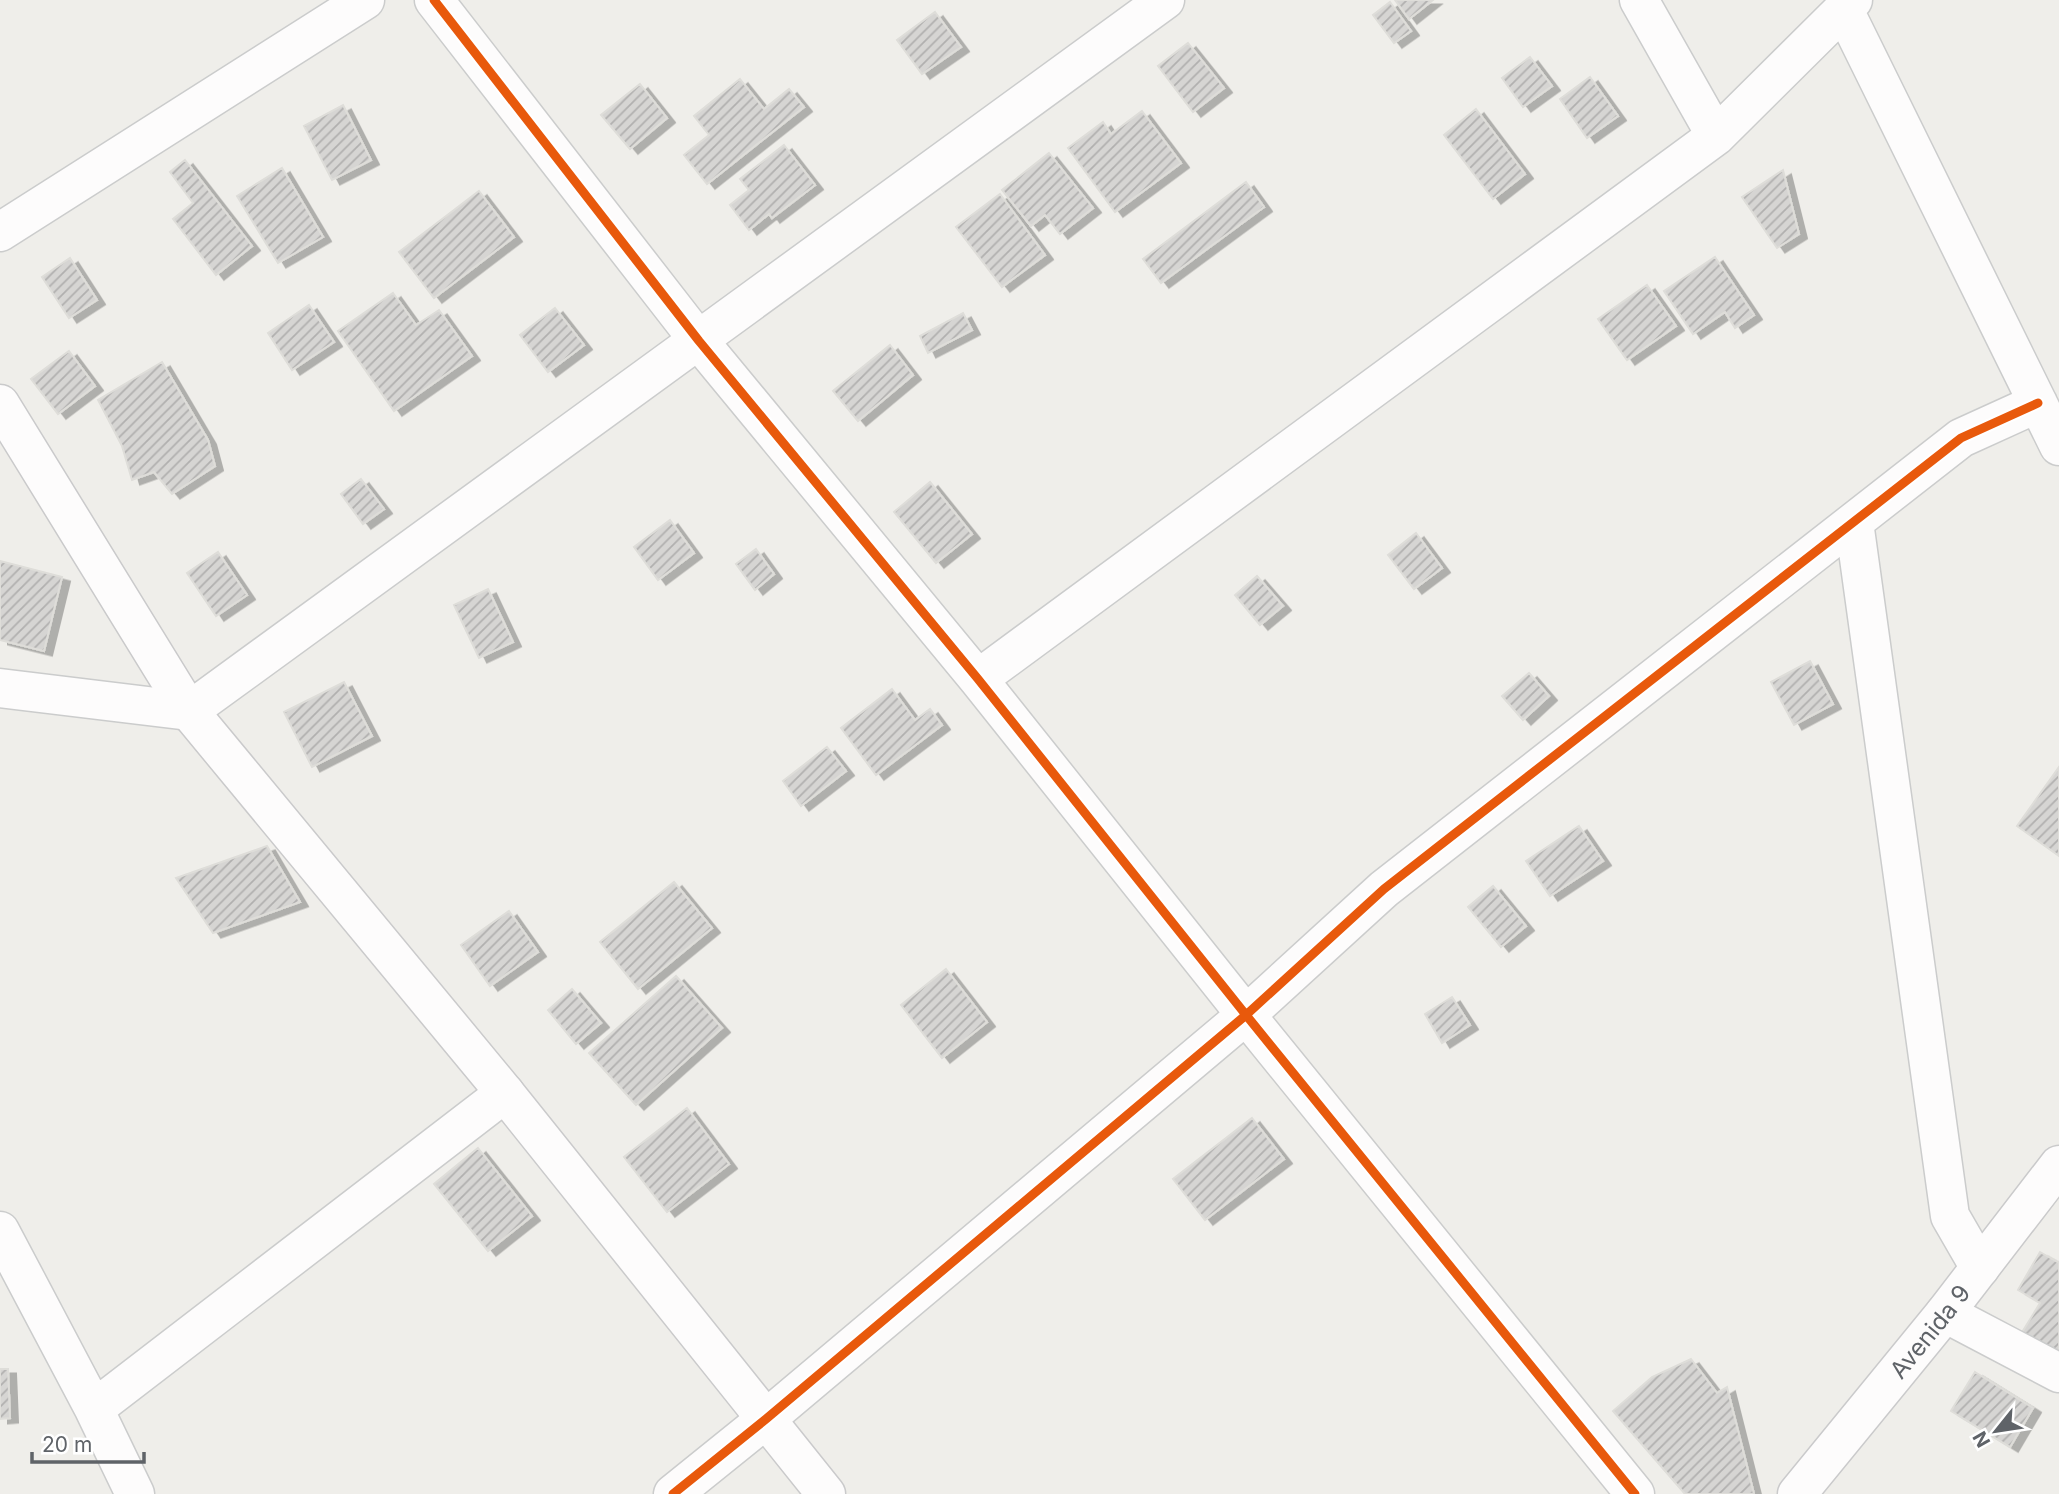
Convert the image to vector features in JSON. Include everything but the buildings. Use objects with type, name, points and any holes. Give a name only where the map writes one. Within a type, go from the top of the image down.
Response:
[{"type":"street","points":[[0,232],[365,0]]},
{"type":"street","points":[[434,0],[699,341],[978,679],[1246,1015],[1635,1494]]},
{"type":"street","points":[[0,688],[189,711],[1165,0]]},
{"type":"street","points":[[1639,0],[1716,136]]},
{"type":"street","points":[[978,679],[1716,136],[1849,5],[2059,446]]},
{"type":"street","points":[[673,1494],[766,1419],[1246,1015],[1384,889],[1961,438],[2038,402]]},
{"type":"street","points":[[0,404],[189,711],[505,1093],[825,1494]]},
{"type":"street","points":[[1854,522],[1950,1216],[1980,1268]]},
{"type":"street","points":[[94,1409],[505,1093]]},
{"type":"street","name":"Avenida 9","points":[[1797,1494],[1945,1313],[2059,1165]]},
{"type":"street","points":[[0,1231],[13,1277],[94,1409],[135,1494]]},
{"type":"street","points":[[1945,1313],[2059,1373]]},
{"type":"cycle path","points":[[434,0],[699,341],[978,679],[1246,1015],[1635,1494]]},
{"type":"cycle path","points":[[673,1494],[766,1419],[1246,1015],[1384,889],[1961,438],[2038,403]]}]
